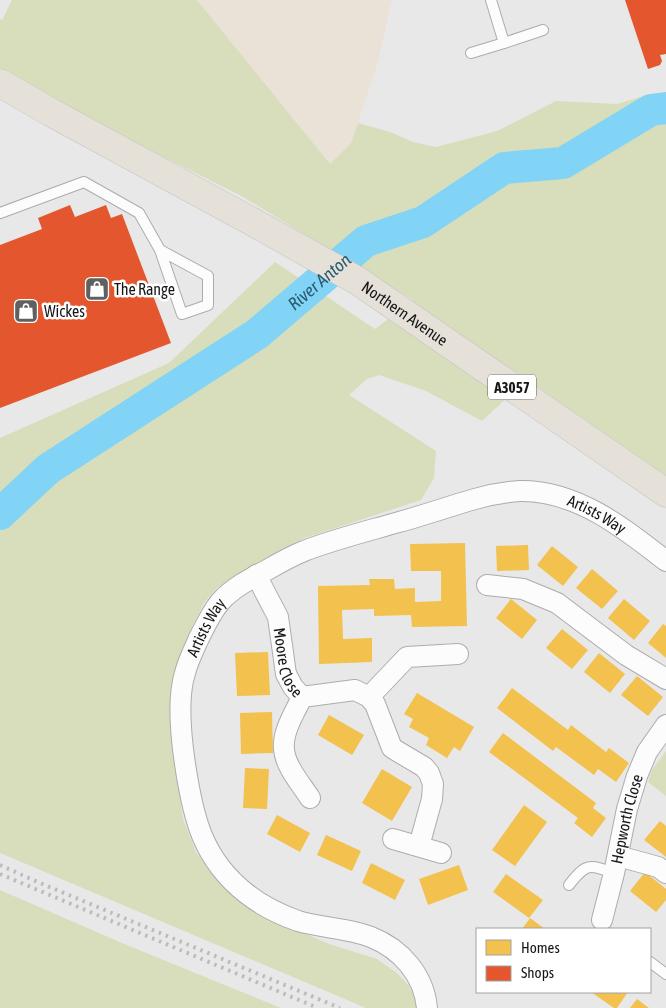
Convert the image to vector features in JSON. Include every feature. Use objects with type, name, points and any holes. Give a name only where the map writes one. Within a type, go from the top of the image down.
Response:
[{"type":"main road","name":"Northern Avenue","points":[[0,83],[358,281],[666,493]]},
{"type":"main road","name":"Northern Avenue","points":[[0,92],[52,113]]},
{"type":"street","name":"Artists Way","points":[[427,1008],[420,981],[409,963],[392,948],[370,936],[298,920],[276,911],[248,895],[225,874],[212,857],[201,837],[194,816],[184,757],[181,698],[184,674],[206,624],[220,602],[238,587],[256,575],[304,551],[475,499],[521,491],[559,497],[583,505],[608,518],[666,561]]},
{"type":"street","name":"Moore Close","points":[[256,575],[278,617],[286,674],[293,687],[302,697],[355,690],[369,697]]},
{"type":"street","points":[[487,585],[524,589],[557,603],[626,655],[666,679]]},
{"type":"street","points":[[419,846],[432,799],[432,784],[429,773],[424,767],[392,748],[375,704],[369,697],[407,657],[458,654]]},
{"type":"street","points":[[302,697],[286,734],[284,748],[286,758],[310,798]]},
{"type":"street","name":"Hepworth Close","points":[[605,925],[627,809],[637,776],[646,752],[666,725]]},
{"type":"street","points":[[393,839],[441,853]]},
{"type":"street","points":[[616,865],[658,867],[666,873]]},
{"type":"lane","points":[[491,0],[504,43]]},
{"type":"lane","points":[[471,54],[543,30]]},
{"type":"lane","points":[[0,213],[84,182],[139,214],[160,250],[182,314],[208,305],[208,276],[160,250]]},
{"type":"lane","points":[[569,884],[579,871],[588,867],[616,865]]},
{"type":"lane","points":[[651,963],[666,974]]},
{"type":"shaded area","points":[[197,0],[392,0],[378,62],[351,143],[330,164]]},
{"type":"green space","points":[[12,0],[197,0],[330,164],[351,143],[358,123],[390,132],[413,142],[436,147],[497,131],[556,101],[617,104],[650,94],[666,93],[666,476],[523,383],[482,421],[426,391],[379,375],[367,379],[349,395],[436,451],[434,478],[421,500],[302,539],[241,572],[217,588],[204,603],[183,647],[175,689],[179,787],[183,819],[196,852],[208,869],[234,897],[255,912],[329,944],[377,959],[398,974],[409,986],[416,1000],[416,1008],[366,1008],[0,853],[0,438],[169,363],[275,262],[375,329],[413,300],[243,197],[116,133],[0,68],[0,19],[2,20]]},
{"type":"green space","points":[[666,751],[666,796],[648,782],[652,770]]},
{"type":"green space","points":[[0,890],[122,943],[281,1008],[0,1008]]},
{"type":"building: Homes","points":[[465,543],[467,626],[412,627],[411,615],[374,616],[374,609],[342,610],[343,639],[372,638],[372,662],[319,664],[318,586],[370,585],[369,579],[394,579],[395,589],[415,588],[415,602],[441,601],[441,571],[411,571],[410,544]]},
{"type":"building: Homes","points":[[528,545],[529,570],[497,571],[496,546]]},
{"type":"building: Homes","points":[[552,546],[578,567],[563,586],[537,565]]},
{"type":"building: Homes","points":[[592,569],[618,591],[602,609],[576,588]]},
{"type":"building: Homes","points":[[511,599],[537,620],[522,639],[496,618]]},
{"type":"building: Homes","points":[[624,599],[650,621],[634,640],[608,618]]},
{"type":"building: Homes","points":[[663,624],[666,626],[666,658],[648,643]]},
{"type":"building: Homes","points":[[562,629],[588,650],[572,669],[546,648]]},
{"type":"building: Homes","points":[[268,652],[270,695],[237,696],[235,653]]},
{"type":"building: Homes","points":[[599,653],[625,674],[610,693],[584,672]]},
{"type":"building: Homes","points":[[637,676],[663,697],[648,716],[621,695]]},
{"type":"building: Homes","points":[[512,688],[568,730],[571,725],[606,752],[609,748],[629,763],[616,782],[598,769],[594,775],[556,747],[553,751],[497,708]]},
{"type":"building: Homes","points":[[417,693],[474,727],[460,751],[454,747],[447,758],[426,745],[429,738],[409,727],[413,719],[404,714]]},
{"type":"building: Homes","points":[[272,712],[273,753],[241,754],[240,713]]},
{"type":"building: Homes","points":[[329,715],[364,735],[352,755],[318,735]]},
{"type":"building: Homes","points":[[503,733],[596,803],[593,808],[606,818],[592,837],[574,823],[578,818],[489,752]]},
{"type":"building: Homes","points":[[245,768],[269,769],[267,809],[243,808]]},
{"type":"building: Homes","points":[[382,769],[412,787],[392,821],[362,803]]},
{"type":"building: Homes","points":[[524,805],[547,822],[515,866],[492,850]]},
{"type":"building: Homes","points":[[277,815],[310,833],[300,852],[267,834]]},
{"type":"building: Homes","points":[[660,821],[666,826],[666,857],[644,840]]},
{"type":"building: Homes","points":[[326,835],[361,851],[352,871],[317,855]]},
{"type":"building: Homes","points":[[371,863],[405,880],[395,900],[362,883]]},
{"type":"building: Homes","points":[[459,865],[468,890],[428,905],[419,879]]},
{"type":"building: Homes","points":[[645,872],[666,889],[666,900],[656,912],[630,891]]},
{"type":"building: Homes","points":[[506,874],[543,900],[529,918],[493,892]]},
{"type":"building: Homes","points":[[530,918],[544,928],[523,928]]},
{"type":"building: Homes","points":[[592,993],[627,993],[617,1008],[614,1008]]},
{"type":"building: Homes","points":[[637,999],[649,1008],[630,1008]]},
{"type":"building: Shops","points":[[625,0],[666,0],[666,54],[660,55],[662,61],[660,65],[648,69]]},
{"type":"building: Shops","name":"The Range","points":[[70,205],[75,217],[106,205],[111,218],[122,214],[171,343],[0,408],[0,245],[42,229],[38,218]]},
{"type":"waterway","name":"River Anton","points":[[0,514],[48,469],[257,334],[366,241],[423,222],[504,168],[563,163],[651,110],[666,108]]},
{"type":"railway","points":[[0,865],[340,1008]]},
{"type":"railway","points":[[0,874],[318,1008]]},
{"type":"place","name":"The Range","points":[[97,289]]},
{"type":"place","name":"Wickes","points":[[26,311]]}]
